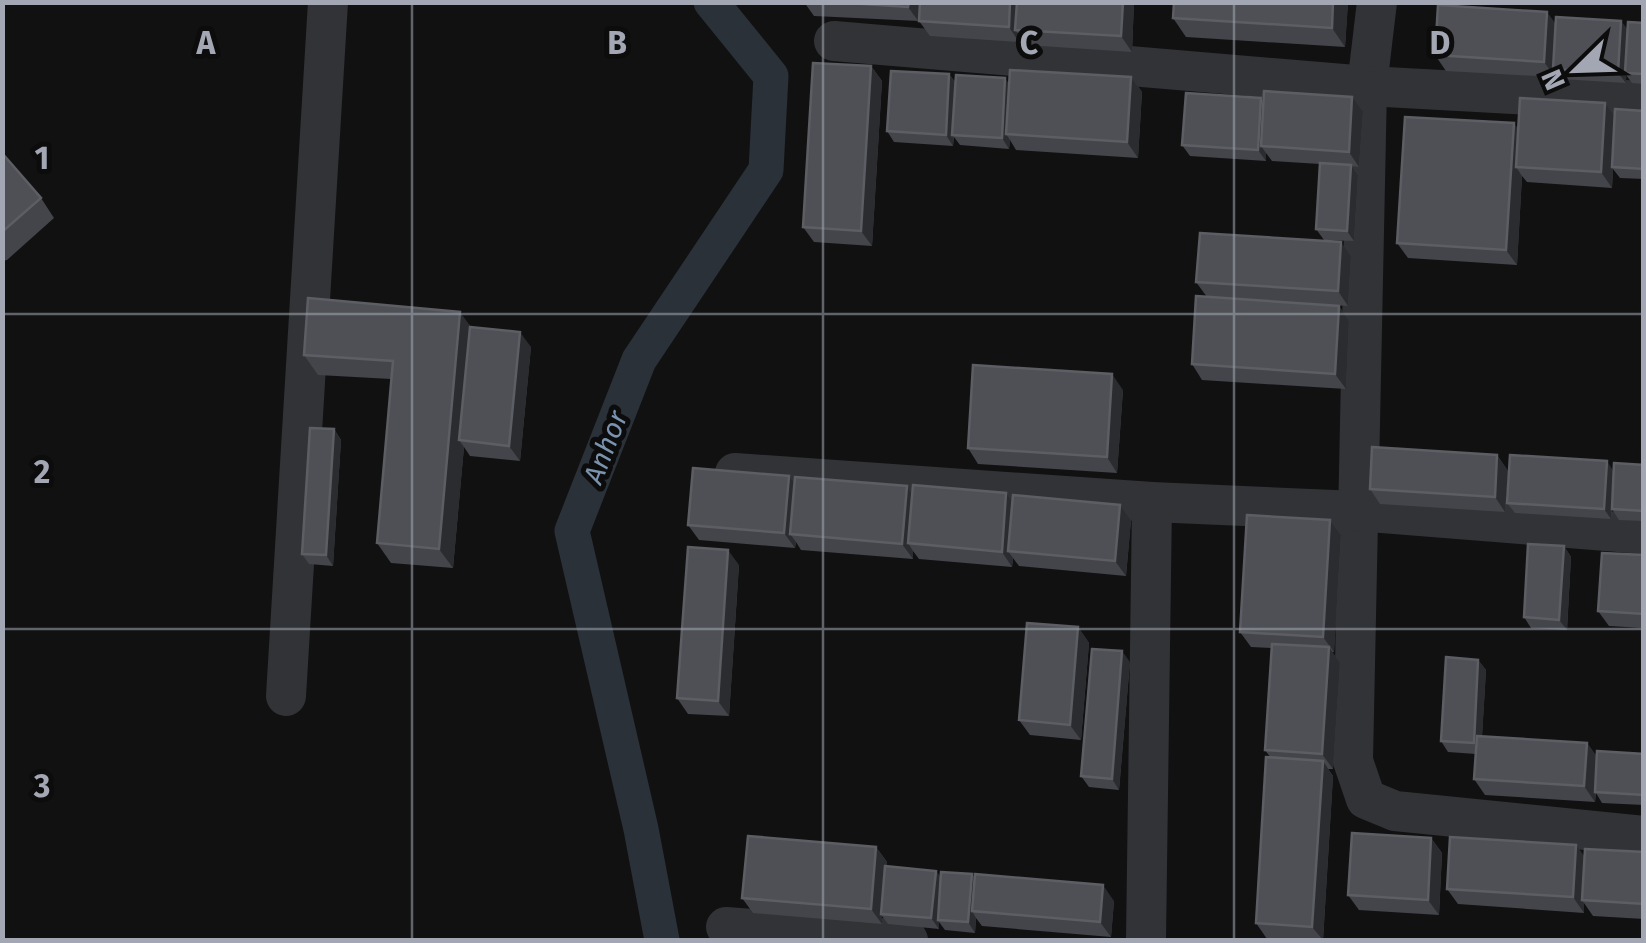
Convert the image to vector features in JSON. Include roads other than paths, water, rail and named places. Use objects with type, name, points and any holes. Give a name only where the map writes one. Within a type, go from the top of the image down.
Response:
[{"type":"street","points":[[286,696],[328,2]]},
{"type":"street","points":[[1376,2],[1367,86],[1352,761],[1366,799],[1395,811],[1644,836]]},
{"type":"street","points":[[834,41],[1367,86],[1644,101]]},
{"type":"street","points":[[715,472],[1644,534]]},
{"type":"street","points":[[1146,940],[1152,502]]},
{"type":"street","points":[[726,927],[908,940]]},
{"type":"waterway","name":"Anhor","points":[[662,940],[641,829],[572,531],[639,360],[766,170],[771,76],[711,2]]}]
